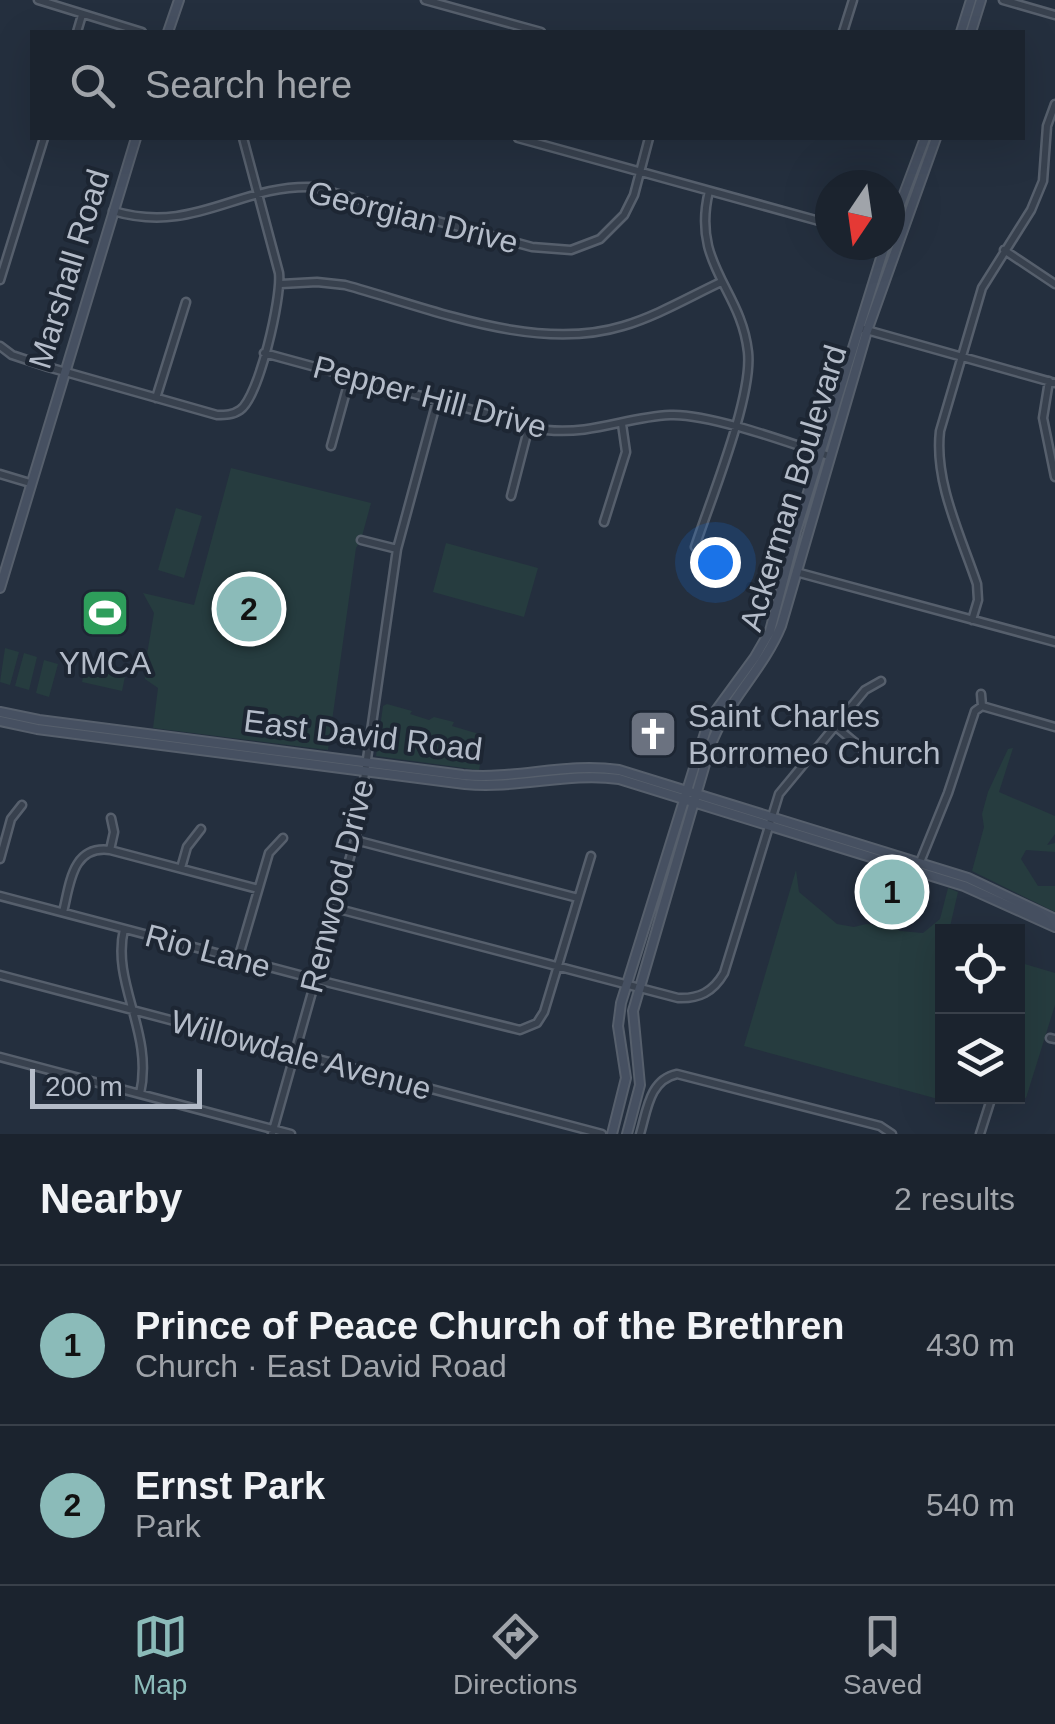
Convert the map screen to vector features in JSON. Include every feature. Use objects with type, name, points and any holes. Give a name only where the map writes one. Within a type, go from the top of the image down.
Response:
[{"type":"street","points":[[38,0],[135,30]]},
{"type":"street","points":[[169,30],[179,0]]},
{"type":"street","points":[[425,0],[534,30]]},
{"type":"street","points":[[844,30],[853,0]]},
{"type":"street","points":[[961,30],[971,0]]},
{"type":"street","points":[[972,30],[981,0]]},
{"type":"street","points":[[1003,0],[1055,15]]},
{"type":"street","points":[[78,30],[82,14]]},
{"type":"street","points":[[972,620],[978,600],[977,584],[943,480],[939,454],[943,414],[982,288],[1031,210],[1044,181],[1047,126],[1055,104]]},
{"type":"street","points":[[0,280],[43,140]]},
{"type":"street","name":"Marshall Road","points":[[0,588],[135,140]]},
{"type":"street","points":[[0,346],[12,355],[64,372],[217,415],[241,410],[250,397],[279,308],[281,284],[243,140]]},
{"type":"street","points":[[525,140],[815,220]]},
{"type":"street","name":"Georgian Drive","points":[[113,211],[166,220],[290,188],[326,189],[532,247],[558,251],[581,248],[610,232],[628,208],[648,140]]},
{"type":"street","points":[[905,191],[924,140]]},
{"type":"street","name":"Ackerman Boulevard","points":[[905,209],[935,140]]},
{"type":"street","points":[[695,547],[749,374],[741,323],[708,253],[703,232],[709,191]]},
{"type":"street","points":[[1004,250],[1055,284]]},
{"type":"street","name":"Ackerman Boulevard","points":[[626,1134],[640,1086],[632,1025],[713,712],[755,658],[770,631],[885,260]]},
{"type":"street","points":[[281,284],[345,285],[514,331],[552,336],[624,326],[722,282]]},
{"type":"street","points":[[156,398],[186,302]]},
{"type":"street","points":[[863,329],[1052,382],[1043,418],[1055,478]]},
{"type":"street","name":"Pepper Hill Drive","points":[[264,353],[529,426],[574,432],[679,414],[825,454]]},
{"type":"street","points":[[331,446],[350,377]]},
{"type":"street","name":"Renwood Drive","points":[[273,1132],[355,840],[397,549],[437,401]]},
{"type":"street","points":[[604,522],[626,452],[622,424]]},
{"type":"street","points":[[511,496],[529,426]]},
{"type":"street","points":[[0,474],[30,483]]},
{"type":"street","points":[[362,540],[397,549]]},
{"type":"street","points":[[791,571],[1055,642]]},
{"type":"street","points":[[336,908],[640,988],[687,998],[702,996],[715,986],[728,960],[769,820],[784,786],[865,690],[881,681]]},
{"type":"street","points":[[981,694],[982,706]]},
{"type":"street","points":[[982,706],[1055,728]]},
{"type":"street","points":[[982,706],[976,711],[919,867],[1055,927]]},
{"type":"street","name":"East David Road","points":[[0,712],[201,745]]},
{"type":"street","name":"East David Road","points":[[0,721],[367,767],[490,777],[565,767],[600,767],[987,885],[1055,919]]},
{"type":"street","points":[[835,726],[870,755]]},
{"type":"street","name":"Ackerman Boulevard","points":[[612,1134],[626,1078],[618,1026],[626,984],[690,796]]},
{"type":"street","points":[[0,859],[10,819],[22,804]]},
{"type":"street","points":[[110,850],[114,832],[111,818]]},
{"type":"street","points":[[181,868],[188,846],[201,829]]},
{"type":"street","points":[[238,959],[270,853],[283,838]]},
{"type":"street","points":[[355,840],[578,898]]},
{"type":"street","points":[[63,912],[78,860],[94,849],[258,889]]},
{"type":"street","points":[[558,966],[591,856]]},
{"type":"street","name":"Rio Lane","points":[[0,896],[514,1030],[532,1026],[544,1012],[558,966]]},
{"type":"street","points":[[124,929],[121,955],[145,1060],[140,1094]]},
{"type":"street","name":"Willowdale Avenue","points":[[0,975],[602,1134]]},
{"type":"street","points":[[0,1057],[291,1134]]},
{"type":"street","points":[[640,1134],[652,1093],[660,1081],[683,1074],[880,1126],[892,1134]]},
{"type":"street","points":[[980,1134],[989,1104]]},
{"type":"green space","points":[[231,468],[371,503],[356,548],[328,750],[153,728],[158,688],[145,679],[144,672],[154,613],[143,593],[194,605]]},
{"type":"green space","points":[[176,508],[202,516],[184,578],[158,570]]},
{"type":"green space","points":[[446,543],[538,568],[524,617],[433,592]]},
{"type":"green space","points":[[5,648],[19,652],[10,685],[0,682]]},
{"type":"green space","points":[[24,653],[37,657],[29,690],[15,686]]},
{"type":"green space","points":[[44,660],[58,664],[49,697],[36,693]]},
{"type":"green space","points":[[85,668],[125,676],[122,691],[82,682]]},
{"type":"green space","points":[[387,704],[429,720],[434,717],[454,722],[452,726],[486,736],[479,770],[376,756],[383,706]]},
{"type":"green space","points":[[1013,748],[999,792],[1055,816],[1055,834],[1047,845],[1055,843],[1055,852],[1026,850],[1021,859],[1038,886],[1055,886],[1055,912],[972,871],[984,827],[982,814],[988,792],[1008,749]]},
{"type":"green space","points":[[796,870],[799,892],[837,924],[854,927],[893,926],[900,931],[923,933],[940,919],[948,888],[958,892],[951,924],[935,924],[935,1098],[744,1046]]},
{"type":"green space","points":[[1025,964],[1055,973],[1055,1005],[1026,1098]]},
{"type":"place","name":"Ernst Park","points":[[249,609]]},
{"type":"place","name":"YMCA","points":[[105,613]]},
{"type":"place","name":"Saint Charles Borromeo Church","points":[[653,734]]},
{"type":"place","name":"Prince of Peace Church of the Brethren","points":[[892,892]]}]
